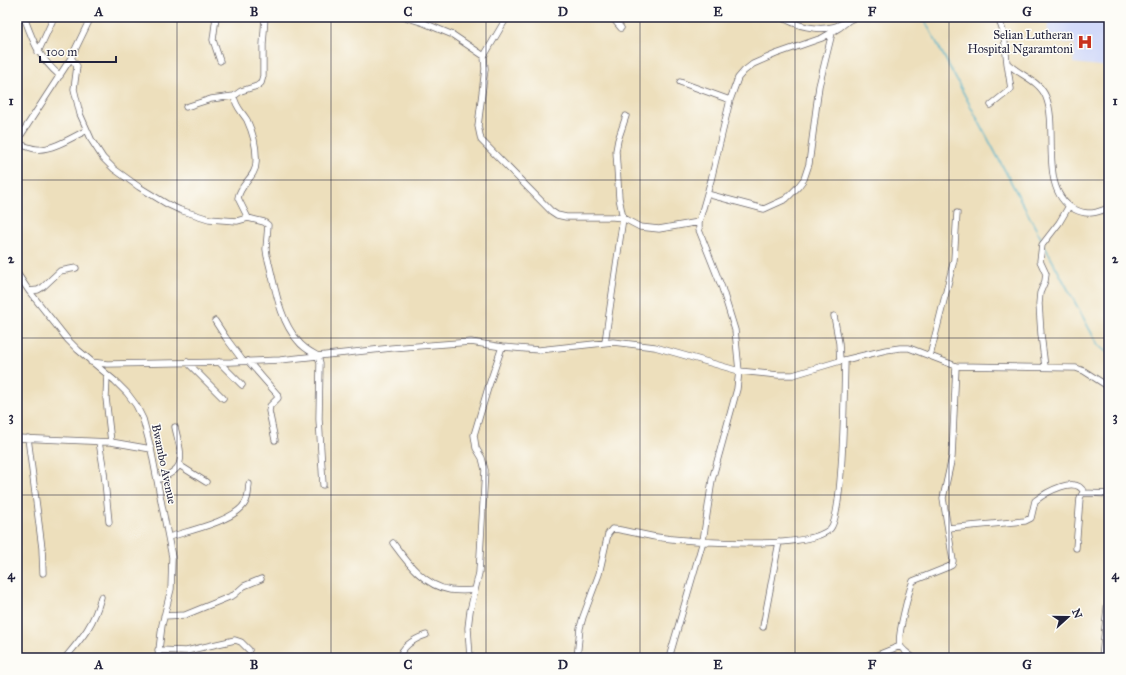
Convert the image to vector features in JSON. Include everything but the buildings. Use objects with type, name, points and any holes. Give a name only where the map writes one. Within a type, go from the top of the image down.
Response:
[{"type":"street","points":[[24,17],[38,52],[50,67],[60,76]]},
{"type":"street","points":[[38,52],[54,17]]},
{"type":"street","points":[[87,130],[55,146],[46,148],[37,149],[17,142],[25,127],[71,58],[91,17]]},
{"type":"street","points":[[216,17],[213,40],[220,60]]},
{"type":"street","points":[[186,107],[211,99],[234,96],[240,91],[257,86],[261,83],[263,76],[265,17]]},
{"type":"street","points":[[405,17],[453,35],[484,56]]},
{"type":"street","points":[[507,17],[484,56],[485,69],[478,126],[479,134],[484,144],[510,168],[545,206],[557,215],[566,217],[623,218],[640,227],[658,229],[699,222]]},
{"type":"street","points":[[612,17],[621,28]]},
{"type":"street","points":[[782,17],[796,24],[817,28],[833,27],[856,17]]},
{"type":"street","points":[[991,105],[1011,89],[1006,63],[1004,34],[998,17]]},
{"type":"street","points":[[669,658],[702,541],[712,480],[737,390],[739,371],[735,330],[722,288],[700,234],[699,222],[730,100],[738,78],[753,64],[832,33],[848,21]]},
{"type":"street","points":[[707,194],[764,209],[786,199],[798,187],[804,179],[809,164],[819,86],[832,33]]},
{"type":"street","points":[[71,58],[77,66],[74,89],[80,114],[98,150],[114,169],[131,182],[167,204],[209,219],[237,220],[248,218],[264,222],[268,225],[266,249],[283,314],[297,341],[318,356],[320,363],[319,419],[323,485]]},
{"type":"street","points":[[1006,63],[1038,85],[1046,98],[1049,110],[1050,149],[1055,182],[1060,196],[1069,206],[1087,214],[1109,208]]},
{"type":"street","points":[[680,82],[730,100]]},
{"type":"street","points":[[234,96],[234,101],[246,119],[252,133],[256,150],[255,171],[240,190],[238,198],[248,218]]},
{"type":"street","points":[[605,342],[623,218],[619,198],[616,151],[626,116]]},
{"type":"street","points":[[17,132],[25,127]]},
{"type":"street","points":[[1045,367],[1041,334],[1040,298],[1046,274],[1040,261],[1041,248],[1060,223],[1069,206]]},
{"type":"street","points":[[930,356],[954,260],[957,213]]},
{"type":"street","points":[[28,291],[38,290],[43,287],[60,271],[76,268]]},
{"type":"street","name":"Bwambo Avenue","points":[[17,273],[20,282],[68,340],[127,393],[136,405],[143,419],[158,480],[169,537],[172,570],[171,589],[164,616],[158,658]]},
{"type":"street","points":[[577,658],[580,628],[599,574],[608,534],[611,530],[621,530],[670,539],[749,543],[805,539],[831,528],[835,521],[839,498],[843,438],[842,361],[834,316]]},
{"type":"street","points":[[216,321],[226,338],[245,361],[277,394],[278,398],[270,406],[269,411],[275,440]]},
{"type":"street","points":[[92,362],[107,364],[245,361],[471,342],[502,347],[539,350],[605,342],[629,343],[655,347],[739,371],[758,374],[793,375],[886,350],[909,348],[956,366],[1076,368],[1084,371],[1109,387]]},
{"type":"street","points":[[470,658],[468,628],[470,611],[479,573],[486,470],[482,458],[476,448],[474,435],[502,347]]},
{"type":"street","points":[[187,362],[223,398]]},
{"type":"street","points":[[219,362],[242,385]]},
{"type":"street","points":[[913,658],[900,646],[900,636],[913,581],[952,565],[953,557],[943,498],[952,457],[956,366]]},
{"type":"street","points":[[107,375],[106,398],[111,442]]},
{"type":"street","points":[[158,480],[174,472],[179,465],[179,448],[175,427]]},
{"type":"street","points":[[17,438],[111,442],[151,449]]},
{"type":"street","points":[[28,438],[42,548],[43,573]]},
{"type":"street","points":[[98,442],[104,472],[109,522]]},
{"type":"street","points":[[179,465],[206,482]]},
{"type":"street","points":[[169,537],[235,514],[246,503],[249,484]]},
{"type":"street","points":[[948,528],[1025,521],[1031,518],[1035,501],[1050,492],[1063,486],[1071,485],[1080,487],[1084,493]]},
{"type":"street","points":[[1084,493],[1109,494]]},
{"type":"street","points":[[1076,548],[1080,498],[1084,493]]},
{"type":"street","points":[[763,627],[779,542]]},
{"type":"street","points":[[393,543],[418,574],[429,582],[440,588],[449,590],[475,590]]},
{"type":"street","points":[[164,616],[185,615],[234,595],[244,586],[261,579]]},
{"type":"street","points":[[1102,658],[1108,621],[1109,588]]},
{"type":"street","points":[[65,658],[88,630],[94,619],[101,597]]},
{"type":"street","points":[[399,658],[401,653],[412,641],[426,635]]},
{"type":"street","points":[[158,650],[186,651],[235,640],[241,642],[249,650]]},
{"type":"street","points":[[870,658],[900,646]]},
{"type":"shaded area","name":"Selian Lutheran Hospital Ngaramtoni","points":[[1049,17],[1109,17],[1109,67],[1073,63],[1075,44],[1046,40]]},
{"type":"waterway","points":[[923,17],[1043,242]]},
{"type":"waterway","points":[[1044,245],[1098,345],[1109,354]]},
{"type":"place","name":"Selian Lutheran Hospital Ngaramtoni","points":[[1085,42]]}]
